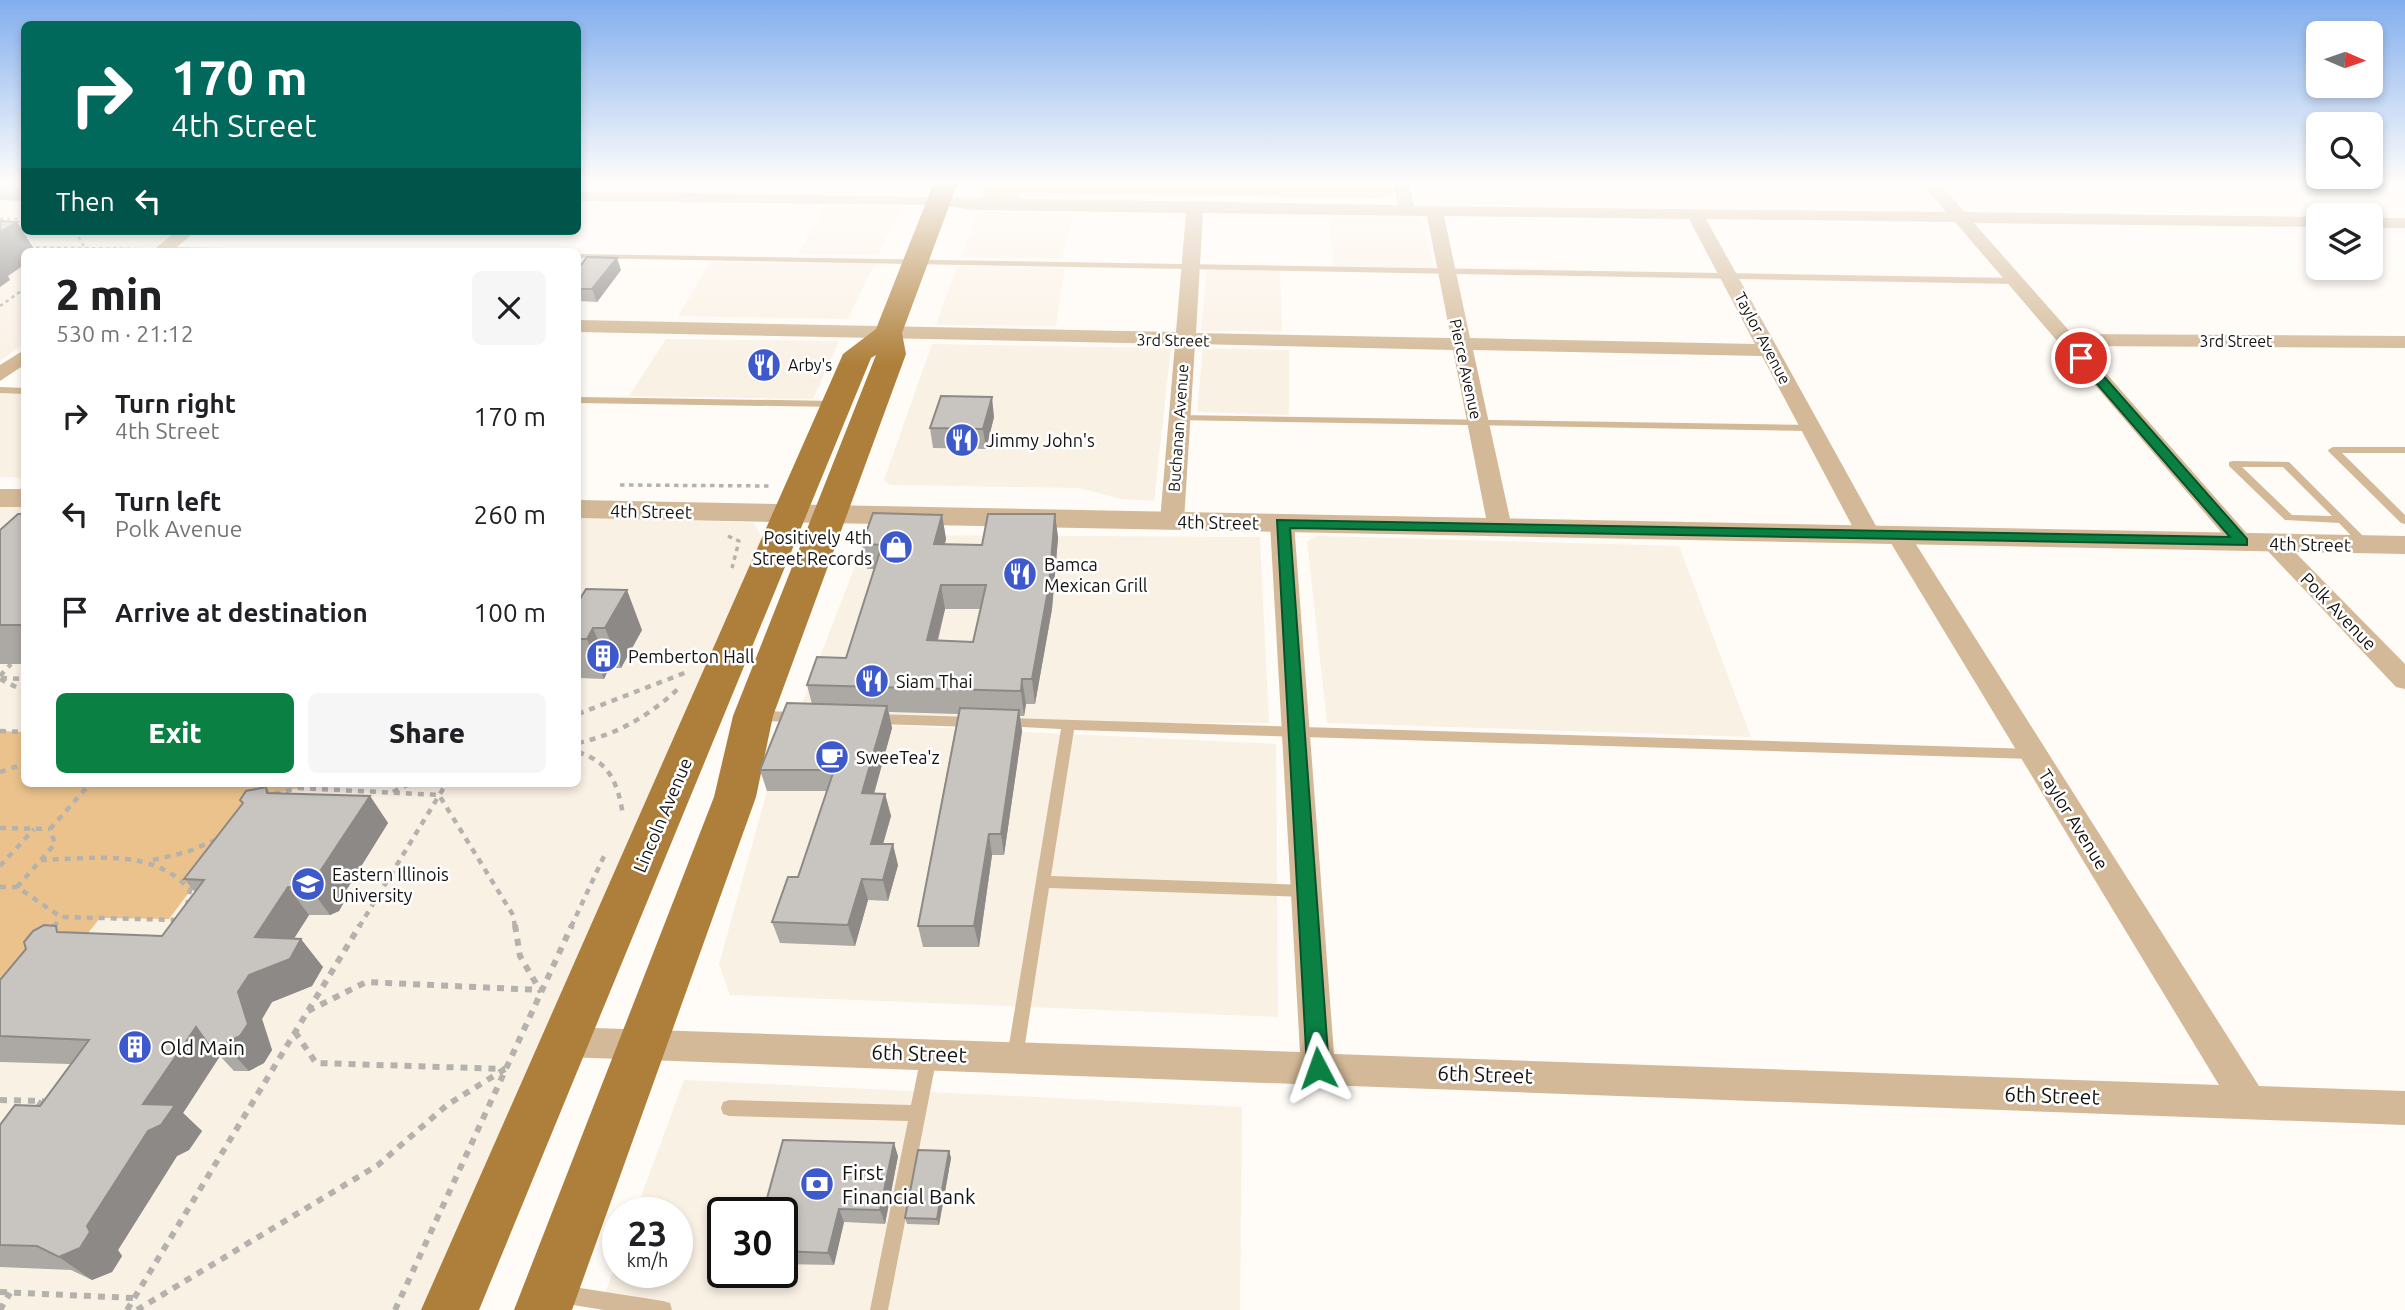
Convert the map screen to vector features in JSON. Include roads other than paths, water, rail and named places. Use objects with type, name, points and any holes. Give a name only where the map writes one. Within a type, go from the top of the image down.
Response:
[{"type":"main road","name":"Lincoln Avenue","points":[[547,1301],[735,797],[799,505],[891,354],[888,333],[923,243]]},
{"type":"main road","name":"Lincoln Avenue","points":[[450,1310],[799,505],[836,404],[858,354],[888,333]]},
{"type":"street","name":"Buchanan Avenue","points":[[1171,521],[1193,243]]},
{"type":"street","name":"Pierce Avenue","points":[[1441,243],[1500,528]]},
{"type":"street","name":"Taylor Avenue","points":[[1711,243],[1811,428],[2034,754],[2249,1102]]},
{"type":"street","points":[[1982,243],[2242,542]]},
{"type":"street","name":"3rd Street","points":[[581,326],[1769,350]]},
{"type":"street","name":"3rd Street","points":[[2066,340],[2405,342]]},
{"type":"street","points":[[0,375],[21,358]]},
{"type":"street","points":[[0,498],[21,498]]},
{"type":"street","name":"4th Street","points":[[581,509],[799,505],[1171,521],[2405,545]]},
{"type":"street","points":[[1282,523],[1318,1068]]},
{"type":"street","name":"Polk Avenue","points":[[2273,543],[2405,680]]},
{"type":"street","name":"6th Street","points":[[565,1042],[2405,1108]]},
{"type":"lane","points":[[581,256],[2015,281]]},
{"type":"lane","points":[[0,390],[21,391]]},
{"type":"lane","points":[[581,400],[836,404]]},
{"type":"lane","points":[[1179,418],[1811,428]]},
{"type":"lane","points":[[2405,450],[2333,450],[2405,521]]},
{"type":"lane","points":[[2342,520],[2289,518],[2233,464],[2285,464],[2342,520],[2366,545]]},
{"type":"lane","points":[[753,716],[808,717]]},
{"type":"lane","points":[[863,719],[2034,754]]},
{"type":"lane","points":[[1015,1057],[1068,725]]},
{"type":"lane","points":[[1043,882],[1307,891]]},
{"type":"lane","points":[[878,1310],[929,1054]]},
{"type":"lane","points":[[729,1108],[917,1113]]},
{"type":"lane","points":[[547,1301],[663,1310]]},
{"type":"place","name":"Arby's","points":[[764,365]]},
{"type":"place","name":"Jimmy John's","points":[[962,440]]},
{"type":"place","name":"Positively 4th Street Records","points":[[896,547]]},
{"type":"place","name":"Bamca Mexican Grill","points":[[1020,574]]},
{"type":"place","name":"Pemberton Hall","points":[[603,656]]},
{"type":"place","name":"Siam Thai","points":[[872,681]]},
{"type":"place","name":"SweeTea'z","points":[[832,757]]},
{"type":"place","name":"Eastern Illinois University","points":[[308,884]]},
{"type":"place","name":"Old Main","points":[[135,1047]]},
{"type":"place","name":"First Financial Bank","points":[[817,1184]]}]
